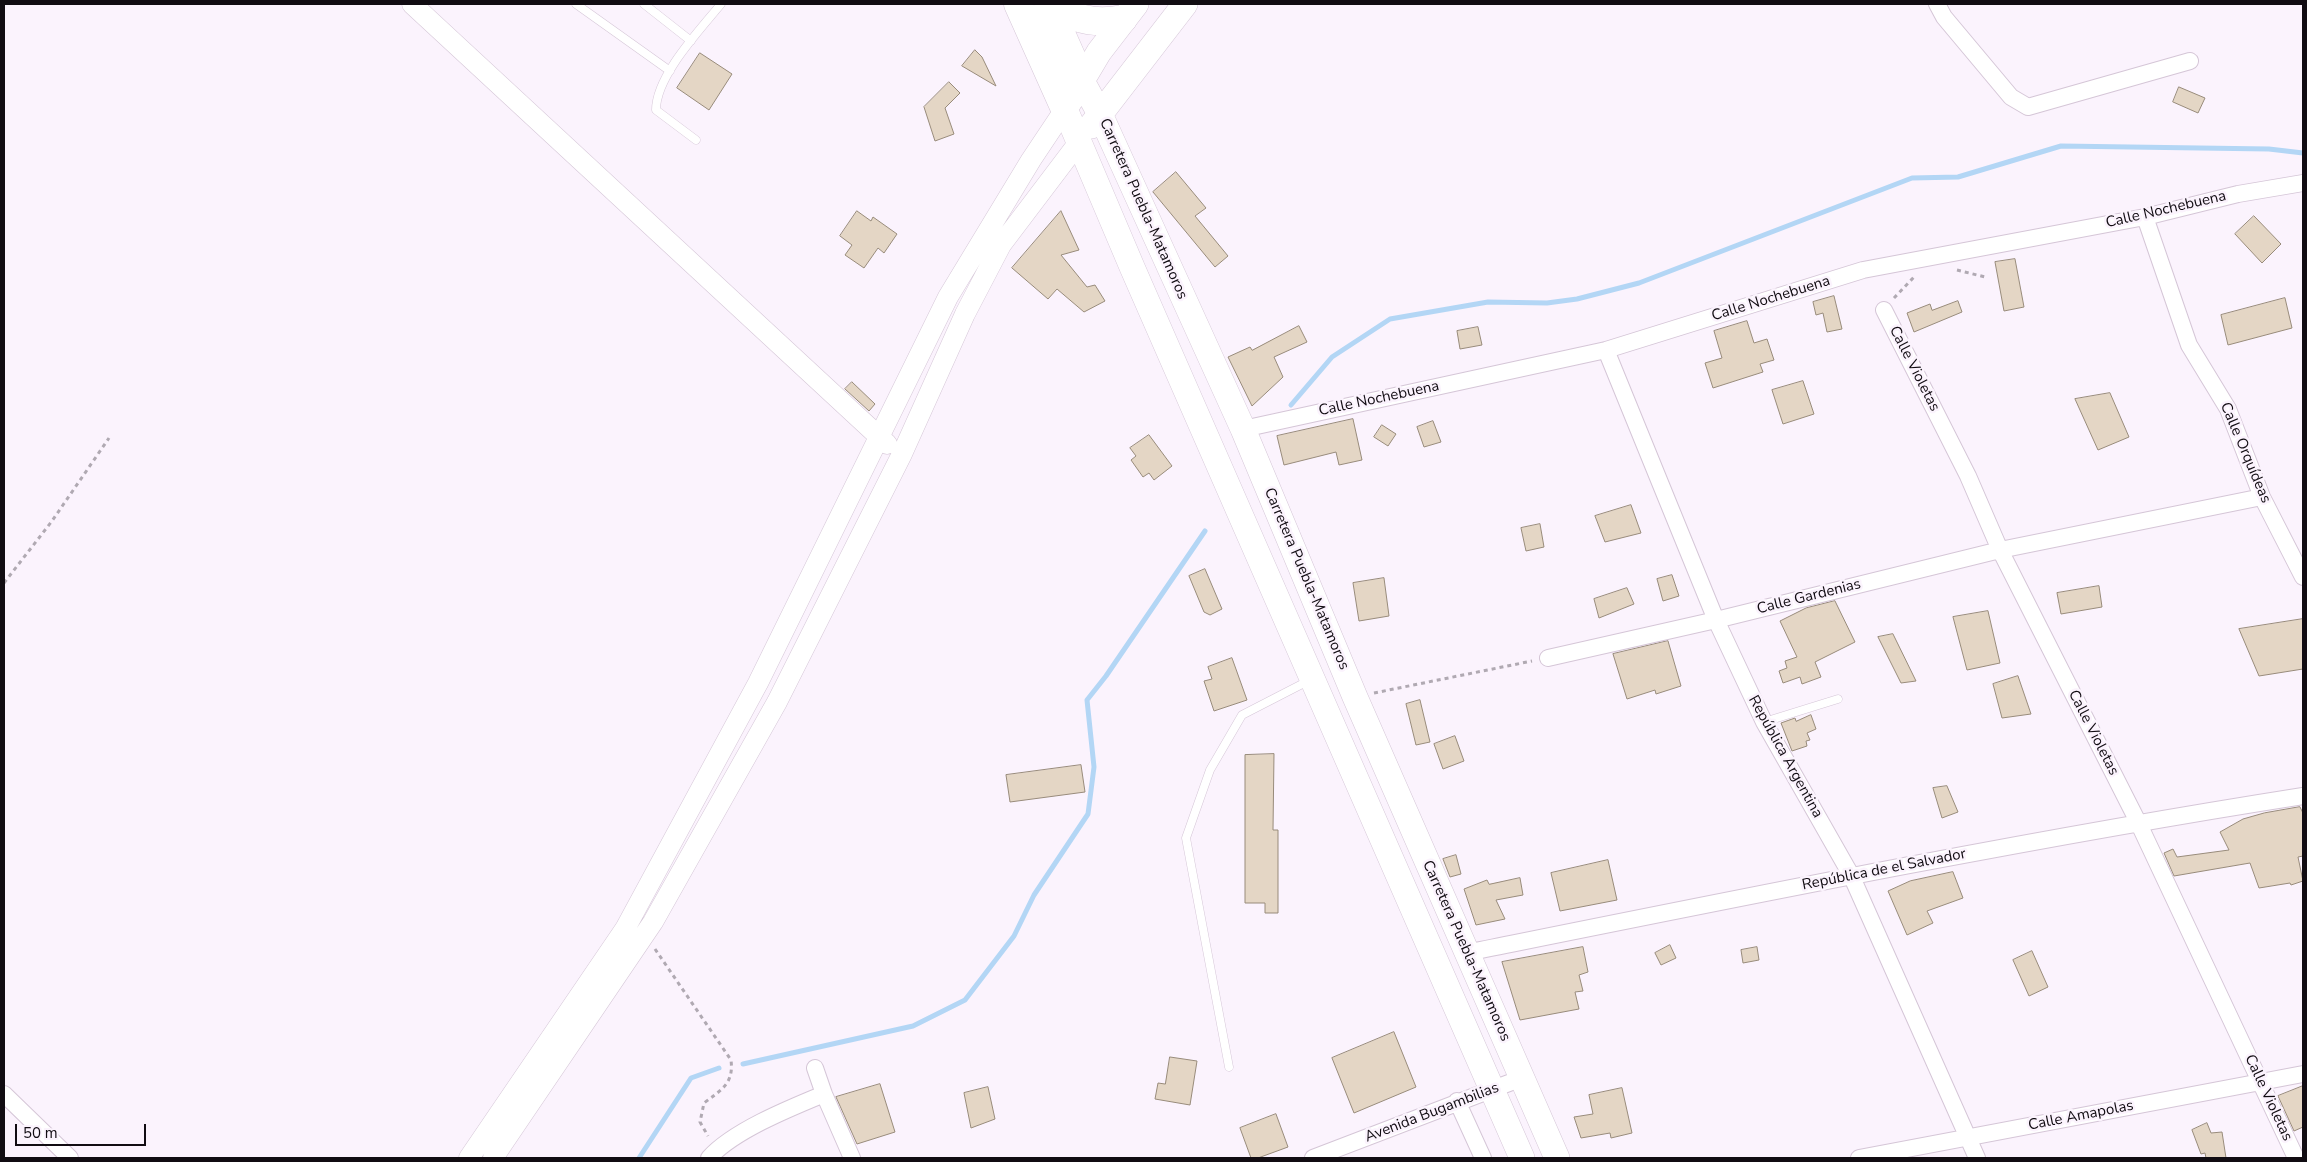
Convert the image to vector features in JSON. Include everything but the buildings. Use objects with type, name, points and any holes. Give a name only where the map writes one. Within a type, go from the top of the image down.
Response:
[{"type":"highway","name":"Carretera Puebla-Matamoros","points":[[1018,4],[1065,109]]},
{"type":"highway","name":"Carretera Puebla-Matamoros","points":[[1048,4],[1082,81]]},
{"type":"highway","points":[[1054,4],[1081,19],[1102,22],[1131,9]]},
{"type":"main road","points":[[1080,142],[1185,4]]},
{"type":"main road","points":[[1065,109],[1099,52],[1131,9],[1166,30]]},
{"type":"main road","name":"Carretera Puebla-Matamoros","points":[[1082,81],[1100,114],[1243,429],[1355,697],[1557,1158]]},
{"type":"main road","name":"Carretera Puebla-Matamoros","points":[[1065,109],[1132,267],[1522,1158]]},
{"type":"street","points":[[412,4],[878,437],[902,454]]},
{"type":"street","points":[[1937,4],[1944,16],[2011,96],[2028,106],[2190,61]]},
{"type":"street","points":[[470,1158],[625,928],[758,682],[948,297],[1065,109]]},
{"type":"street","points":[[493,1158],[645,934],[777,702],[902,454],[965,314],[1001,245],[1080,142]]},
{"type":"street","name":"Calle Nochebuena","points":[[1243,429],[1606,350],[1862,270],[2145,217],[2238,194],[2303,183]]},
{"type":"street","points":[[1010,195],[1030,207]]},
{"type":"street","name":"Calle Orquídeas","points":[[2145,217],[2189,345],[2228,409],[2262,496],[2303,577]]},
{"type":"street","name":"Calle Violetas","points":[[1884,310],[1968,476],[2000,550],[2138,822],[2296,1158]]},
{"type":"street","name":"República Argentina","points":[[1606,350],[1716,620],[1764,722],[1851,875],[1978,1158]]},
{"type":"street","name":"Calle Gardenias","points":[[1548,658],[1716,620],[2000,550],[2262,496]]},
{"type":"street","name":"República de el Salvador","points":[[1466,953],[1851,875],[2138,822],[2303,796]]},
{"type":"street","points":[[815,1068],[824,1094],[852,1158]]},
{"type":"street","name":"Calle Amapolas","points":[[1859,1158],[2303,1074]]},
{"type":"street","name":"Avenida Bugambilias","points":[[1313,1158],[1522,1078]]},
{"type":"street","points":[[4,1094],[70,1158]]},
{"type":"street","points":[[713,1154],[775,1114],[824,1094]]},
{"type":"street","points":[[1457,1102],[1483,1158]]},
{"type":"lane","points":[[576,4],[670,71]]},
{"type":"lane","points":[[644,4],[691,41]]},
{"type":"lane","points":[[696,140],[656,110],[656,97],[670,71],[720,4]]},
{"type":"lane","points":[[1229,1067],[1186,838],[1210,770],[1242,715],[1312,679]]},
{"type":"lane","points":[[1764,722],[1838,699]]},
{"type":"path","points":[[1953,269],[1985,277]]},
{"type":"path","points":[[1884,310],[1919,273]]},
{"type":"path","points":[[4,583],[52,521],[109,438]]},
{"type":"path","points":[[1355,697],[1548,658]]},
{"type":"path","points":[[645,934],[731,1060],[733,1073],[724,1088],[704,1103],[700,1122],[713,1154]]},
{"type":"waterway","points":[[1291,405],[1332,357],[1390,319],[1488,302],[1547,303],[1577,299],[1639,283],[1912,178],[1958,177],[2061,146],[2269,149],[2303,153]]},
{"type":"waterway","points":[[743,1064],[913,1026],[965,1000],[1014,936],[1034,895],[1088,814],[1094,767],[1087,700],[1106,676],[1205,531]]},
{"type":"waterway","points":[[639,1158],[691,1078],[719,1068]]}]
